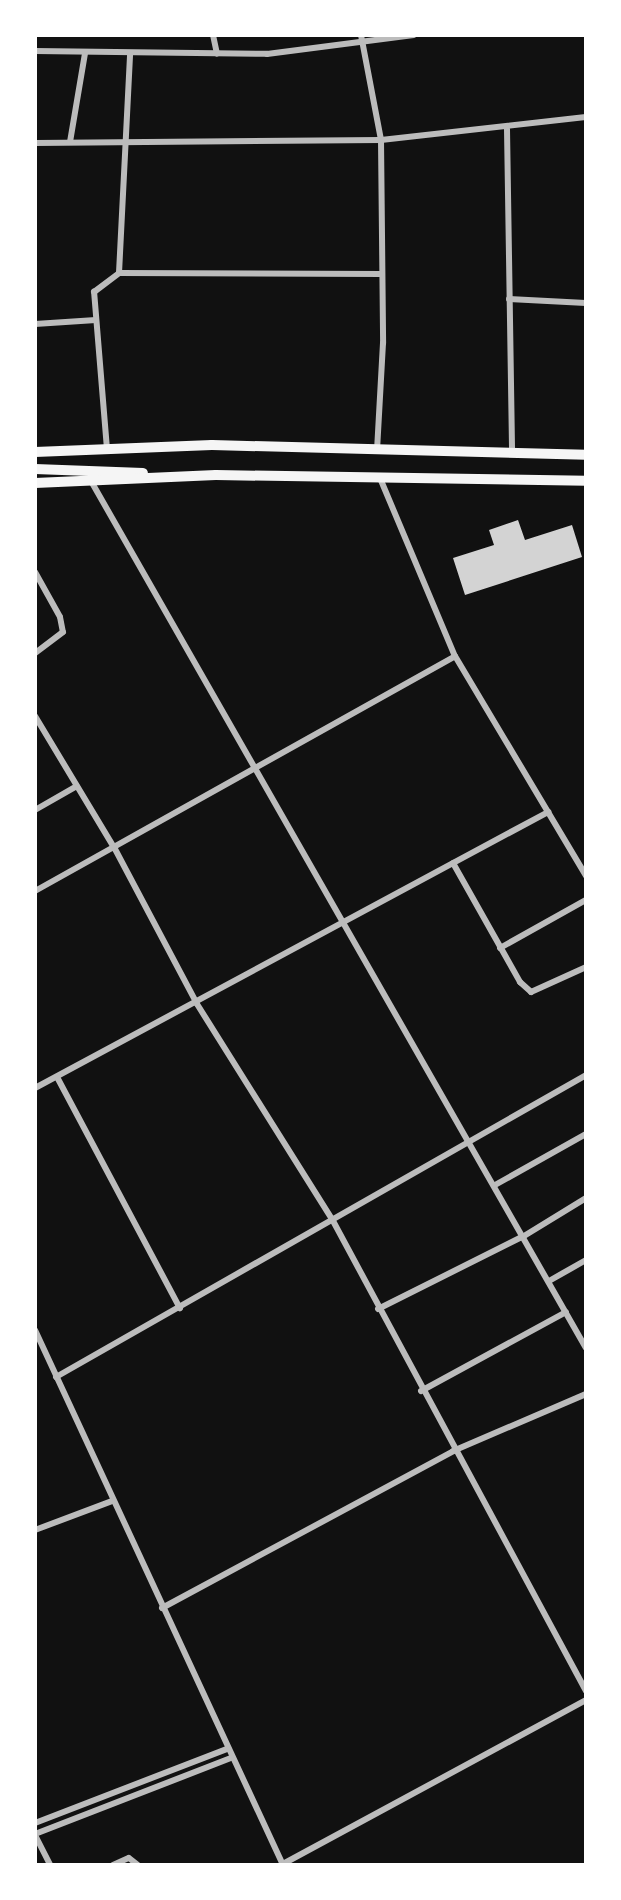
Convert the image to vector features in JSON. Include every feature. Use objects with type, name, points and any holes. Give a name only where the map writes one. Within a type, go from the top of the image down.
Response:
[{"type":"main road","points":[[35,452],[212,444],[377,452],[586,456]]},
{"type":"main road","points":[[35,469],[586,481]]},
{"type":"main road","points":[[35,483],[216,475]]},
{"type":"street","points":[[213,35],[217,54]]},
{"type":"street","points":[[361,35],[381,140],[382,274],[377,452]]},
{"type":"street","points":[[35,51],[217,54],[363,45],[414,35]]},
{"type":"street","points":[[70,142],[85,53]]},
{"type":"street","points":[[118,273],[130,54]]},
{"type":"street","points":[[35,143],[381,140],[507,129],[586,117]]},
{"type":"street","points":[[507,129],[512,454]]},
{"type":"street","points":[[107,449],[94,292],[118,273],[382,274]]},
{"type":"street","points":[[509,299],[586,303]]},
{"type":"street","points":[[35,324],[96,320]]},
{"type":"street","points":[[380,478],[455,656],[586,876]]},
{"type":"street","points":[[91,481],[586,1348]]},
{"type":"street","points":[[35,572],[60,617],[63,632],[35,653]]},
{"type":"street","points":[[35,891],[115,849],[455,656]]},
{"type":"street","points":[[35,716],[115,849],[197,1004],[332,1219],[453,1451],[586,1690]]},
{"type":"street","points":[[35,810],[77,786]]},
{"type":"street","points":[[35,1088],[197,1004],[548,811]]},
{"type":"street","points":[[453,863],[520,982],[531,992],[586,967]]},
{"type":"street","points":[[500,948],[586,900]]},
{"type":"street","points":[[56,1377],[586,1075]]},
{"type":"street","points":[[57,1076],[180,1308]]},
{"type":"street","points":[[495,1185],[586,1133]]},
{"type":"street","points":[[379,1309],[524,1236],[586,1198]]},
{"type":"street","points":[[549,1281],[586,1261]]},
{"type":"street","points":[[421,1391],[566,1312]]},
{"type":"street","points":[[35,1330],[282,1865],[586,1700]]},
{"type":"street","points":[[162,1608],[453,1451],[586,1394]]},
{"type":"street","points":[[35,1531],[112,1501]]},
{"type":"street","points":[[35,1823],[227,1749]]},
{"type":"street","points":[[50,1865],[35,1835],[231,1758]]},
{"type":"street","points":[[113,1865],[129,1858],[138,1865]]},
{"type":"building","points":[[518,520],[525,540],[572,525],[582,557],[465,595],[453,558],[494,545],[489,530]]}]
